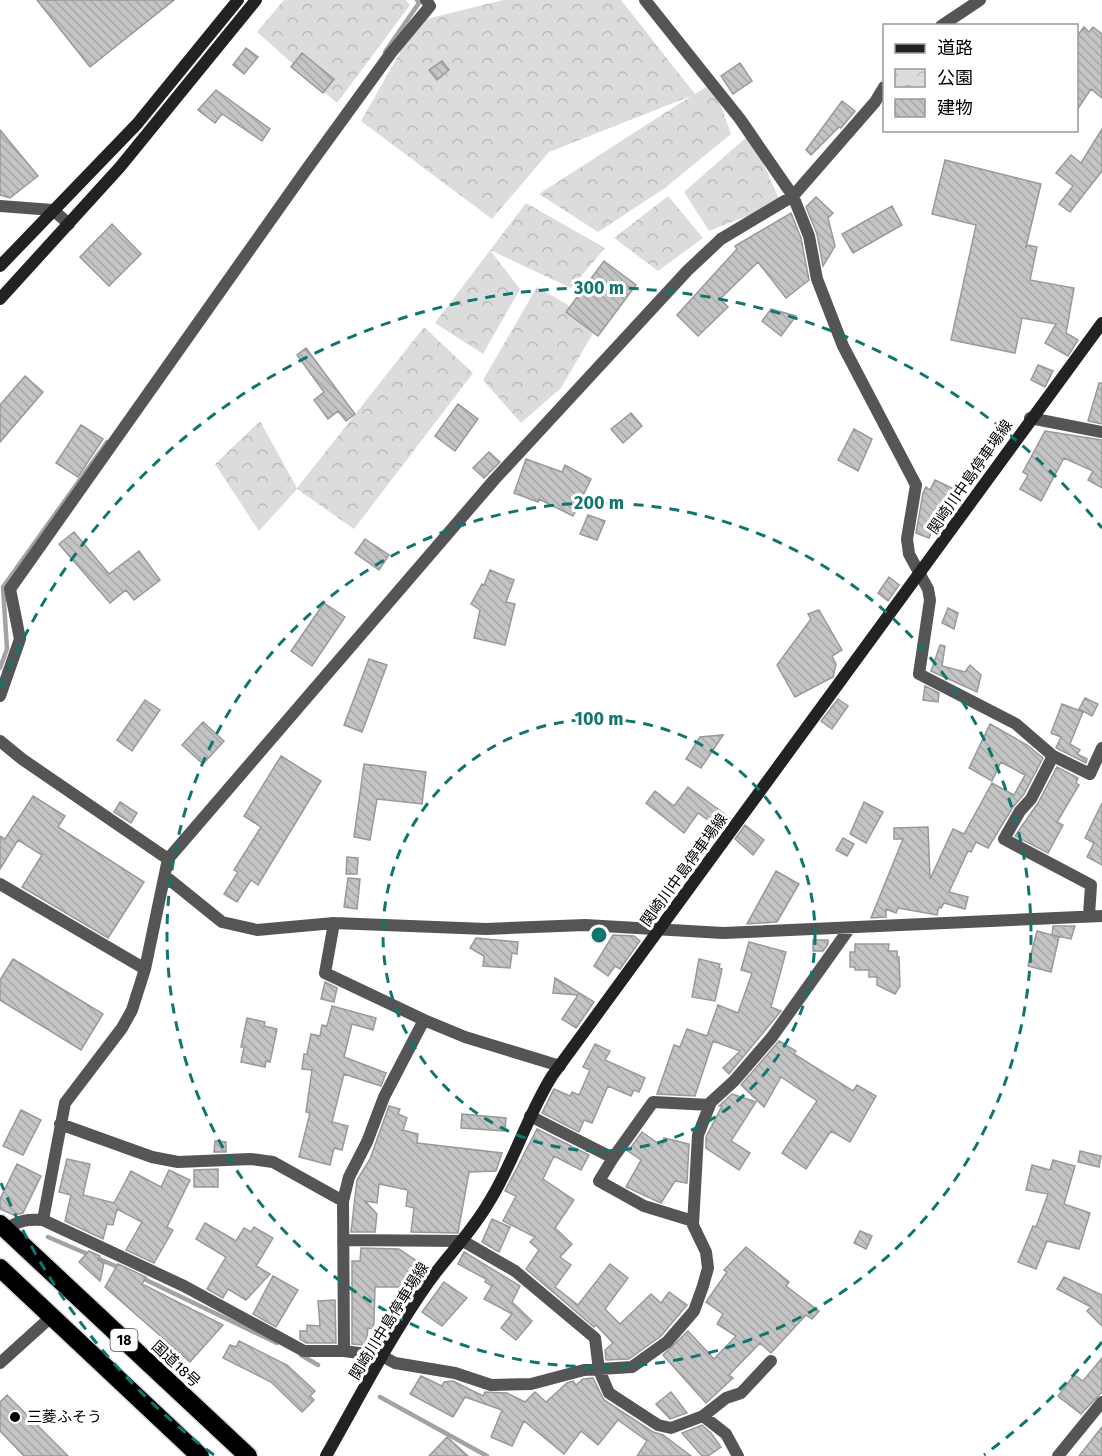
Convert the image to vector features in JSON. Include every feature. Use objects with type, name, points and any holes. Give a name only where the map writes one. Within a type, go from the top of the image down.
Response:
[{"type":"highway","name":"国道18号","points":[[3,1227],[248,1456]]},
{"type":"highway","name":"18","points":[[0,1268],[200,1456]]},
{"type":"main road","points":[[0,266],[137,124],[238,0]]},
{"type":"main road","points":[[0,299],[120,167],[256,0]]},
{"type":"main road","name":"関崎川中島停車場線","points":[[326,1456],[382,1356],[429,1281],[463,1241],[490,1201],[530,1116],[560,1066],[921,573],[1030,418],[1102,323]]},
{"type":"street","points":[[0,696],[20,639],[10,589],[313,161],[392,53],[430,6],[426,0]]},
{"type":"street","points":[[645,0],[740,119],[793,196],[809,236],[817,279],[843,346],[915,485],[907,539],[909,554],[921,573],[930,600],[919,674],[1016,724],[1053,756],[1090,774],[1102,748]]},
{"type":"street","points":[[944,24],[980,0]]},
{"type":"street","points":[[44,1220],[65,1103],[123,1028],[132,1010],[145,969],[168,859],[494,480],[687,270],[721,240],[793,196],[883,90]]},
{"type":"street","points":[[0,206],[52,210],[69,224]]},
{"type":"street","points":[[1030,418],[1102,432]]},
{"type":"street","points":[[0,741],[22,759],[168,859]]},
{"type":"street","points":[[165,876],[222,922],[257,930],[334,923],[486,928],[585,925],[723,933],[1096,916],[1091,885],[1004,839],[1020,811],[1031,800],[1053,756]]},
{"type":"street","points":[[0,884],[145,969]]},
{"type":"street","points":[[334,923],[325,973],[465,1037],[560,1066]]},
{"type":"street","points":[[3,1227],[30,1219],[44,1220],[184,1286],[304,1351],[344,1351],[382,1356],[395,1363],[455,1373],[491,1385],[531,1384],[584,1370],[632,1367],[667,1342],[694,1311],[708,1268],[706,1252],[693,1221],[698,1135],[710,1105],[772,1037],[849,929]]},
{"type":"street","points":[[344,1351],[344,1201],[349,1177],[367,1142],[384,1097],[424,1020]]},
{"type":"street","points":[[693,1221],[644,1206],[599,1180],[652,1102],[710,1105]]},
{"type":"street","points":[[530,1116],[614,1158]]},
{"type":"street","points":[[60,1124],[152,1157],[178,1162],[251,1159],[273,1162],[344,1201]]},
{"type":"street","points":[[343,1240],[463,1241],[515,1271],[595,1338],[599,1370],[609,1393],[657,1425],[671,1428],[703,1416],[726,1398],[741,1393],[771,1362]]},
{"type":"street","points":[[0,1363],[51,1317]]},
{"type":"street","points":[[1058,1456],[1102,1402]]},
{"type":"street","points":[[703,1416],[726,1434],[738,1456]]},
{"type":"green space","points":[[284,0],[406,0],[410,5],[337,103],[257,32]]},
{"type":"green space","points":[[503,0],[621,0],[695,94],[713,83],[731,134],[665,188],[598,232],[539,194],[691,96],[549,152],[492,219],[361,121],[418,21]]},
{"type":"green space","points":[[750,134],[781,203],[709,231],[684,192]]},
{"type":"green space","points":[[668,196],[703,238],[658,271],[614,238]]},
{"type":"green space","points":[[526,203],[605,248],[571,288],[490,250]]},
{"type":"green space","points":[[490,250],[520,289],[483,354],[435,323]]},
{"type":"green space","points":[[537,287],[599,323],[561,388],[521,423],[483,380]]},
{"type":"green space","points":[[424,327],[473,373],[354,529],[297,489],[259,531],[215,464],[260,421],[297,488]]},
{"type":"building","points":[[37,0],[174,0],[90,67]]},
{"type":"building","points":[[1084,27],[1089,32],[1093,27],[1102,34],[1102,98],[1091,89],[1078,108],[1078,35]]},
{"type":"building","points":[[246,48],[258,57],[244,74],[233,65]]},
{"type":"building","points":[[302,53],[334,79],[323,93],[291,67]]},
{"type":"building","points":[[442,61],[449,70],[437,80],[429,70]]},
{"type":"building","points":[[740,63],[752,81],[733,94],[721,76]]},
{"type":"building","points":[[216,90],[270,129],[262,141],[222,114],[215,123],[198,110]]},
{"type":"building","points":[[842,101],[855,111],[841,128],[839,127],[811,155],[806,150]]},
{"type":"building","points":[[1102,129],[1102,171],[1070,212],[1059,204],[1073,186],[1056,173],[1071,155],[1081,163]]},
{"type":"building","points":[[0,130],[38,176],[10,198],[0,195]]},
{"type":"building","points":[[945,160],[1041,184],[1026,247],[1028,245],[1037,247],[1030,280],[1074,288],[1066,333],[1078,340],[1068,356],[1045,343],[1056,324],[1022,318],[1015,353],[951,340],[976,225],[932,214]]},
{"type":"building","points":[[816,197],[833,213],[828,218],[835,246],[823,266],[817,234],[806,207]]},
{"type":"building","points":[[892,206],[902,225],[853,253],[842,234]]},
{"type":"building","points":[[791,213],[801,238],[809,280],[786,298],[758,262],[720,299],[728,307],[698,336],[677,315],[737,249],[735,246]]},
{"type":"building","points":[[112,224],[141,254],[109,286],[80,257]]},
{"type":"building","points":[[604,261],[636,285],[598,336],[566,312]]},
{"type":"building","points":[[771,309],[796,316],[781,336],[762,321]]},
{"type":"building","points":[[306,348],[355,414],[346,421],[338,411],[328,419],[314,400],[324,392],[297,355]]},
{"type":"building","points":[[1038,365],[1053,371],[1045,387],[1031,380]]},
{"type":"building","points":[[25,376],[43,392],[0,442],[0,405]]},
{"type":"building","points":[[1099,383],[1102,383],[1102,424],[1088,421]]},
{"type":"building","points":[[458,404],[478,419],[455,451],[435,436]]},
{"type":"building","points":[[631,413],[642,426],[623,443],[611,429]]},
{"type":"building","points":[[81,425],[103,439],[78,477],[56,463]]},
{"type":"building","points":[[854,429],[872,439],[858,471],[838,460]]},
{"type":"building","points":[[1045,431],[1102,440],[1102,488],[1088,480],[1093,471],[1064,458],[1041,501],[1020,489],[1028,475],[1023,472]]},
{"type":"building","points":[[489,452],[500,462],[484,478],[473,468]]},
{"type":"building","points":[[526,459],[562,472],[565,465],[591,479],[573,516],[539,499],[538,502],[514,493]]},
{"type":"building","points":[[935,480],[956,490],[946,510],[943,508],[929,538],[916,533],[923,493],[926,487],[930,490]]},
{"type":"building","points":[[588,515],[605,521],[597,540],[580,534]]},
{"type":"building","points":[[74,532],[109,574],[139,551],[160,580],[134,600],[126,590],[110,603],[59,544]]},
{"type":"building","points":[[365,539],[389,555],[379,570],[355,553]]},
{"type":"building","points":[[490,570],[514,580],[506,602],[515,604],[505,645],[474,638],[480,610],[471,604],[482,584],[484,585]]},
{"type":"building","points":[[889,577],[899,585],[888,601],[878,593]]},
{"type":"building","points":[[324,603],[345,617],[312,666],[291,651]]},
{"type":"building","points":[[948,608],[958,613],[954,629],[942,623]]},
{"type":"building","points":[[819,610],[842,650],[832,656],[836,664],[833,677],[795,697],[777,665],[811,619],[808,614]]},
{"type":"building","points":[[940,645],[945,646],[942,666],[965,672],[970,665],[981,675],[977,692],[931,671]]},
{"type":"building","points":[[369,659],[387,665],[362,732],[344,725]]},
{"type":"building","points":[[925,686],[939,693],[938,702],[923,700]]},
{"type":"building","points":[[1085,698],[1098,704],[1092,716],[1079,709]]},
{"type":"building","points":[[838,699],[848,706],[832,729],[821,721]]},
{"type":"building","points":[[145,700],[160,710],[132,751],[117,740]]},
{"type":"building","points":[[1062,704],[1083,712],[1070,744],[1080,750],[1077,754],[1087,759],[1086,763],[1056,748],[1061,737],[1051,733]]},
{"type":"building","points":[[203,722],[224,741],[203,764],[182,745]]},
{"type":"building","points":[[990,724],[1027,745],[1043,758],[1024,794],[1013,807],[988,848],[976,842],[971,852],[968,851],[949,892],[968,897],[965,909],[944,903],[941,908],[939,907],[937,915],[898,908],[896,913],[886,909],[886,917],[871,918],[903,839],[894,839],[894,828],[928,827],[930,879],[953,829],[964,834],[992,783],[1014,795],[1025,775],[1001,762],[992,781],[969,768]]},
{"type":"building","points":[[723,735],[701,768],[686,759],[700,737]]},
{"type":"building","points":[[281,756],[321,781],[258,885],[251,880],[237,902],[224,894],[238,872],[234,870],[261,827],[244,816]]},
{"type":"building","points":[[364,764],[426,772],[422,804],[377,799],[370,840],[354,837]]},
{"type":"building","points":[[1057,767],[1078,778],[1076,783],[1079,785],[1057,822],[1063,825],[1048,853],[1015,836],[1038,803]]},
{"type":"building","points":[[688,787],[730,818],[722,830],[698,813],[684,833],[646,803],[655,791],[674,806]]},
{"type":"building","points":[[33,796],[65,816],[58,827],[144,882],[108,938],[22,887],[42,855],[18,840],[0,869],[0,836],[5,839]]},
{"type":"building","points":[[120,802],[137,813],[131,823],[114,812]]},
{"type":"building","points":[[864,802],[883,812],[866,843],[850,834]]},
{"type":"building","points":[[1102,803],[1102,865],[1087,857],[1094,843],[1085,838]]},
{"type":"building","points":[[745,825],[764,840],[753,855],[735,839]]},
{"type":"building","points":[[843,838],[854,844],[847,856],[836,850]]},
{"type":"building","points":[[347,857],[358,858],[357,874],[346,874]]},
{"type":"building","points":[[776,871],[799,884],[777,922],[747,924]]},
{"type":"building","points":[[348,878],[360,879],[357,909],[344,907]]},
{"type":"building","points":[[1053,926],[1075,926],[1071,939],[1052,935]]},
{"type":"building","points":[[1037,931],[1059,937],[1051,972],[1028,966]]},
{"type":"building","points":[[613,935],[634,936],[640,941],[620,969],[615,966],[608,976],[594,966]]},
{"type":"building","points":[[476,938],[518,942],[517,954],[512,953],[510,968],[483,966],[484,956],[470,948]]},
{"type":"building","points":[[813,940],[828,940],[828,944],[823,951],[813,951]]},
{"type":"building","points":[[749,942],[786,952],[771,1007],[781,1011],[729,1074],[723,1068],[740,1051],[713,1041],[695,1096],[657,1094],[674,1045],[680,1047],[687,1029],[707,1036],[718,1005],[738,1013],[752,973],[741,970]]},
{"type":"building","points":[[855,944],[889,944],[888,951],[897,951],[900,986],[895,994],[877,985],[877,977],[869,977],[869,970],[855,970],[855,967],[850,967],[850,952],[855,952]]},
{"type":"building","points":[[13,959],[103,1014],[81,1050],[0,1000],[0,980]]},
{"type":"building","points":[[699,959],[720,964],[719,968],[722,969],[715,1001],[692,997]]},
{"type":"building","points":[[555,978],[594,1002],[576,1028],[562,1019],[578,995],[553,993]]},
{"type":"building","points":[[325,982],[337,988],[334,1002],[321,999]]},
{"type":"building","points":[[332,1006],[376,1018],[373,1030],[352,1024],[344,1057],[386,1073],[381,1086],[344,1074],[332,1122],[348,1126],[342,1150],[334,1148],[330,1165],[299,1157],[310,1113],[306,1112],[312,1070],[302,1069],[304,1054],[307,1054],[311,1034],[320,1036],[322,1025],[327,1026]]},
{"type":"building","points":[[247,1018],[265,1022],[264,1026],[277,1029],[270,1062],[266,1061],[265,1067],[241,1062],[244,1047],[241,1047]]},
{"type":"building","points":[[779,1041],[796,1051],[794,1054],[853,1091],[857,1085],[876,1096],[850,1142],[831,1131],[806,1169],[782,1153],[817,1101],[781,1077],[764,1107],[741,1085]]},
{"type":"building","points":[[595,1044],[610,1051],[605,1060],[645,1078],[639,1092],[634,1090],[631,1096],[608,1086],[592,1123],[584,1120],[579,1132],[542,1113],[554,1089],[570,1096],[572,1092],[579,1095],[590,1070],[583,1067]]},
{"type":"building","points":[[732,1094],[756,1102],[731,1141],[750,1153],[739,1170],[706,1148],[706,1137],[722,1106],[719,1106]]},
{"type":"building","points":[[389,1106],[400,1109],[398,1114],[407,1118],[403,1130],[418,1134],[417,1143],[502,1153],[496,1171],[469,1172],[458,1233],[411,1232],[414,1208],[406,1206],[408,1190],[379,1184],[377,1203],[365,1201],[377,1214],[375,1232],[351,1232],[357,1180],[370,1159]]},
{"type":"building","points":[[21,1110],[41,1120],[23,1155],[3,1146]]},
{"type":"building","points":[[462,1114],[506,1118],[505,1131],[461,1128]]},
{"type":"building","points":[[537,1129],[589,1155],[581,1170],[554,1156],[543,1179],[574,1200],[555,1228],[572,1244],[560,1257],[571,1265],[555,1287],[578,1305],[610,1264],[628,1278],[605,1309],[620,1324],[651,1294],[661,1303],[669,1292],[687,1305],[661,1336],[629,1359],[606,1360],[605,1350],[613,1343],[596,1325],[594,1327],[526,1269],[539,1250],[530,1242],[535,1237],[503,1221],[516,1196],[505,1191]]},
{"type":"building","points":[[642,1132],[662,1146],[664,1138],[689,1144],[687,1183],[675,1181],[661,1203],[626,1187],[641,1160],[628,1151]]},
{"type":"building","points":[[215,1141],[226,1142],[226,1152],[214,1152]]},
{"type":"building","points":[[1080,1151],[1101,1156],[1099,1167],[1078,1162]]},
{"type":"building","points":[[67,1159],[90,1164],[83,1195],[114,1203],[131,1171],[161,1187],[169,1170],[190,1180],[167,1227],[173,1230],[154,1263],[126,1250],[142,1222],[117,1209],[113,1225],[107,1224],[103,1239],[65,1221],[71,1195],[59,1192]]},
{"type":"building","points":[[1053,1160],[1075,1166],[1064,1204],[1090,1213],[1079,1249],[1047,1241],[1036,1269],[1018,1262],[1033,1226],[1036,1227],[1048,1194],[1026,1190],[1032,1165],[1050,1170]]},
{"type":"building","points":[[17,1164],[41,1176],[23,1213],[14,1215],[0,1209],[0,1199]]},
{"type":"building","points":[[218,1169],[218,1187],[194,1187],[194,1170]]},
{"type":"building","points":[[492,1219],[510,1227],[499,1252],[482,1242]]},
{"type":"building","points":[[205,1223],[236,1241],[244,1228],[251,1232],[254,1227],[273,1238],[256,1266],[270,1274],[246,1300],[228,1289],[223,1298],[207,1289],[226,1257],[196,1239]]},
{"type":"building","points":[[860,1231],[872,1236],[866,1249],[854,1243]]},
{"type":"building","points":[[746,1247],[789,1282],[786,1286],[819,1311],[812,1319],[806,1315],[771,1353],[760,1343],[729,1375],[733,1378],[706,1403],[663,1355],[688,1331],[714,1359],[736,1336],[717,1324],[723,1314],[706,1302],[727,1272],[724,1270]]},
{"type":"building","points":[[361,1248],[399,1249],[418,1262],[417,1282],[403,1282],[400,1287],[375,1287],[373,1329],[368,1328],[366,1345],[352,1344],[352,1261],[360,1261]]},
{"type":"building","points":[[89,1251],[100,1256],[98,1260],[104,1263],[100,1281],[79,1262]]},
{"type":"building","points":[[464,1252],[520,1286],[512,1302],[532,1321],[516,1340],[501,1328],[512,1314],[484,1299],[492,1286],[485,1282],[486,1279],[458,1264]]},
{"type":"building","points":[[118,1264],[146,1277],[142,1284],[223,1325],[190,1362],[105,1287]]},
{"type":"building","points":[[273,1276],[298,1290],[276,1327],[253,1314]]},
{"type":"building","points":[[1064,1277],[1102,1295],[1102,1326],[1087,1311],[1091,1307],[1057,1289]]},
{"type":"building","points":[[444,1282],[467,1298],[442,1326],[422,1312]]},
{"type":"building","points":[[335,1300],[336,1343],[306,1343],[300,1339],[300,1331],[307,1331],[307,1325],[320,1326],[318,1301]]},
{"type":"building","points":[[239,1341],[287,1365],[315,1391],[310,1396],[314,1400],[302,1412],[271,1382],[223,1358],[230,1345],[236,1347]]},
{"type":"building","points":[[1102,1358],[1102,1392],[1081,1414],[1058,1396],[1074,1375],[1083,1381]]},
{"type":"building","points":[[421,1376],[442,1386],[444,1382],[453,1381],[483,1396],[485,1392],[507,1393],[525,1402],[535,1392],[546,1402],[567,1383],[573,1381],[576,1385],[583,1379],[593,1378],[604,1400],[653,1432],[663,1435],[691,1456],[637,1456],[647,1441],[618,1420],[598,1445],[581,1431],[564,1454],[524,1421],[512,1446],[491,1437],[502,1410],[465,1397],[453,1417],[410,1394]]},
{"type":"building","points":[[671,1392],[687,1413],[670,1419],[656,1404]]},
{"type":"building","name":"三菱ふそう","points":[[7,1395],[68,1456],[24,1456],[0,1431],[0,1402]]},
{"type":"building","points":[[702,1425],[721,1447],[708,1456],[702,1456],[682,1433]]},
{"type":"building","points":[[1102,1427],[1102,1456],[1079,1456]]},
{"type":"building","points":[[447,1437],[468,1456],[429,1456]]},
{"type":"waterway","points":[[385,52],[419,3],[417,0]]},
{"type":"waterway","points":[[0,668],[7,649],[3,587],[107,442]]},
{"type":"waterway","points":[[48,1237],[120,1268]]},
{"type":"waterway","points":[[142,1278],[277,1343]]},
{"type":"waterway","points":[[301,1355],[318,1365]]},
{"type":"waterway","points":[[380,1397],[487,1456]]},
{"type":"place","name":"三菱ふそう","points":[[15,1417]]}]
